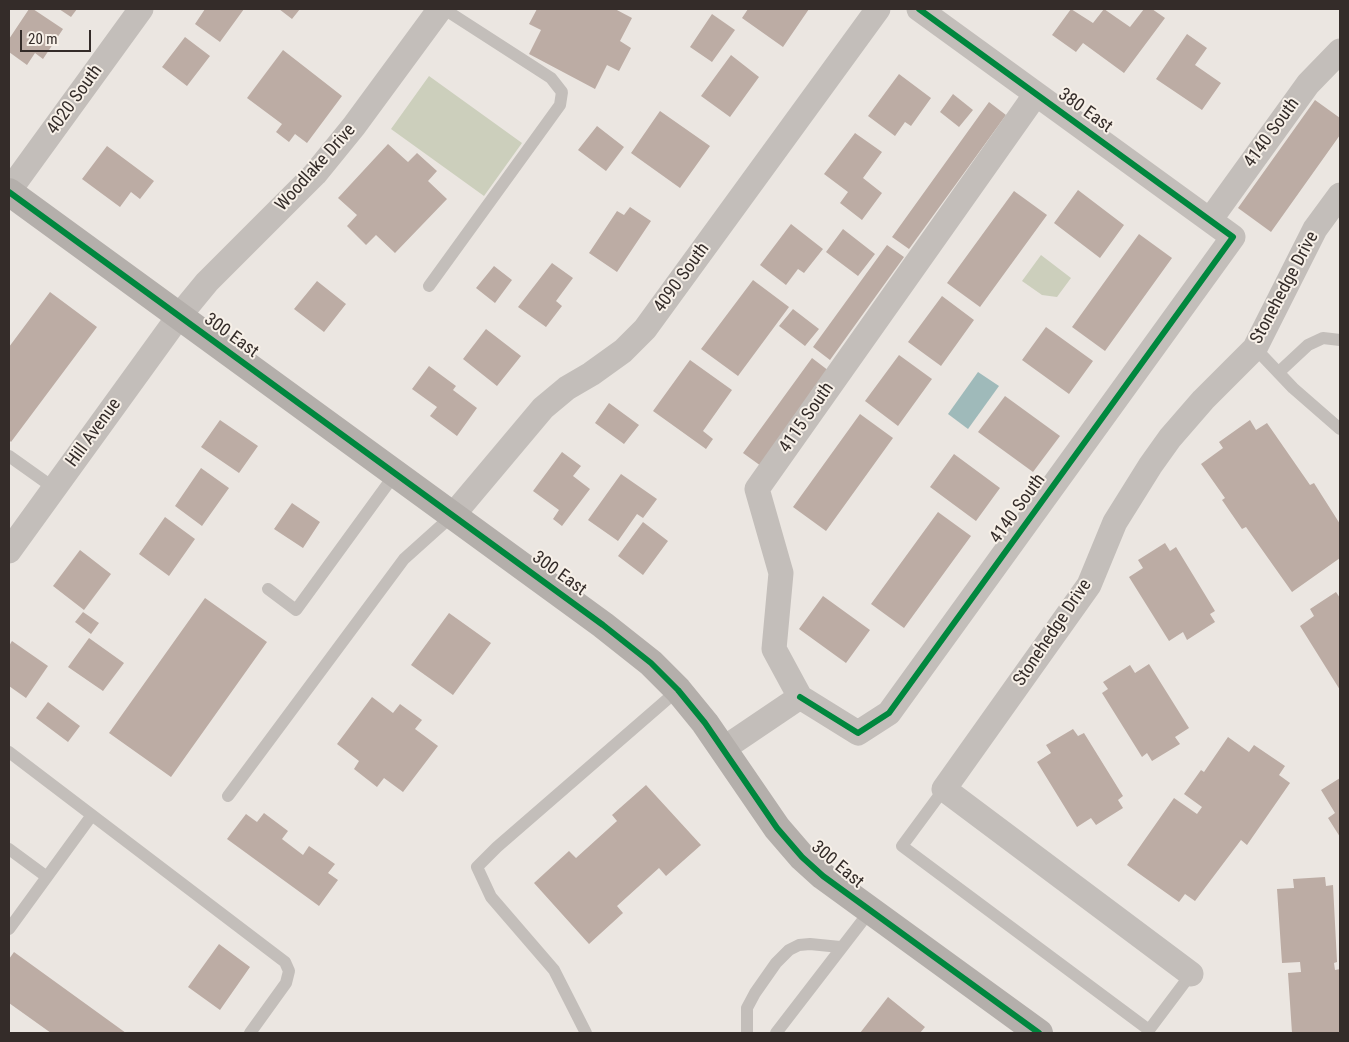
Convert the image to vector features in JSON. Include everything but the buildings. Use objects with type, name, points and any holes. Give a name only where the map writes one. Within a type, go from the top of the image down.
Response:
[{"type":"street","name":"4020 South","points":[[9,192],[142,9]]},
{"type":"street","name":"Woodlake Drive","points":[[179,316],[207,282],[315,174],[354,126],[440,9]]},
{"type":"street","name":"4090 South","points":[[453,516],[543,408],[567,388],[591,374],[623,351],[645,328],[878,9]]},
{"type":"street","name":"380 East","points":[[919,9],[1233,237]]},
{"type":"street","name":"4140 South","points":[[1210,220],[1308,84],[1340,51]]},
{"type":"street","name":"4115 South","points":[[800,697],[774,649],[781,573],[757,489],[1036,94]]},
{"type":"street","name":"300 East","points":[[9,192],[603,625],[651,663],[678,690],[723,749],[777,828],[802,857],[823,876],[870,911],[1039,1033]]},
{"type":"street","name":"Stonehedge Drive","points":[[944,788],[1089,585],[1115,522],[1150,466],[1170,438],[1203,400],[1255,348],[1315,229],[1340,196]]},
{"type":"street","name":"4140 South","points":[[800,697],[858,733],[889,713],[1233,237]]},
{"type":"street","name":"Hill Avenue","points":[[9,551],[179,316]]},
{"type":"street","points":[[723,749],[800,697]]},
{"type":"street","points":[[944,788],[1191,974]]},
{"type":"lane","points":[[429,286],[560,105],[562,92],[551,78],[444,9]]},
{"type":"lane","points":[[1279,372],[1308,345],[1323,338],[1340,340]]},
{"type":"lane","points":[[1255,348],[1293,388],[1340,429]]},
{"type":"lane","points":[[9,456],[54,488]]},
{"type":"lane","points":[[268,589],[296,610],[395,474]]},
{"type":"lane","points":[[228,796],[404,559],[453,516]]},
{"type":"lane","points":[[586,1033],[554,970],[491,896],[478,867],[497,847],[678,690]]},
{"type":"lane","points":[[9,752],[285,962],[289,971],[286,982],[250,1033]]},
{"type":"lane","points":[[944,788],[902,846],[1149,1030],[1191,974]]},
{"type":"lane","points":[[9,929],[92,816]]},
{"type":"lane","points":[[9,849],[47,877]]},
{"type":"lane","points":[[776,1033],[840,947],[870,911]]},
{"type":"lane","points":[[747,1033],[747,1008],[754,993],[776,963],[790,950],[799,945],[810,944],[840,947]]},
{"type":"green space","points":[[429,76],[522,143],[484,196],[391,129]]},
{"type":"green space","points":[[1041,255],[1071,278],[1057,297],[1042,295],[1022,281]]},
{"type":"water","points":[[978,372],[999,386],[968,429],[948,414]]},
{"type":"cycle path","points":[[800,697],[858,733],[889,713],[1233,237],[919,9]]},
{"type":"cycle path","points":[[9,192],[603,625],[651,663],[678,690],[705,723],[777,828],[802,857],[823,876],[1039,1033]]}]
